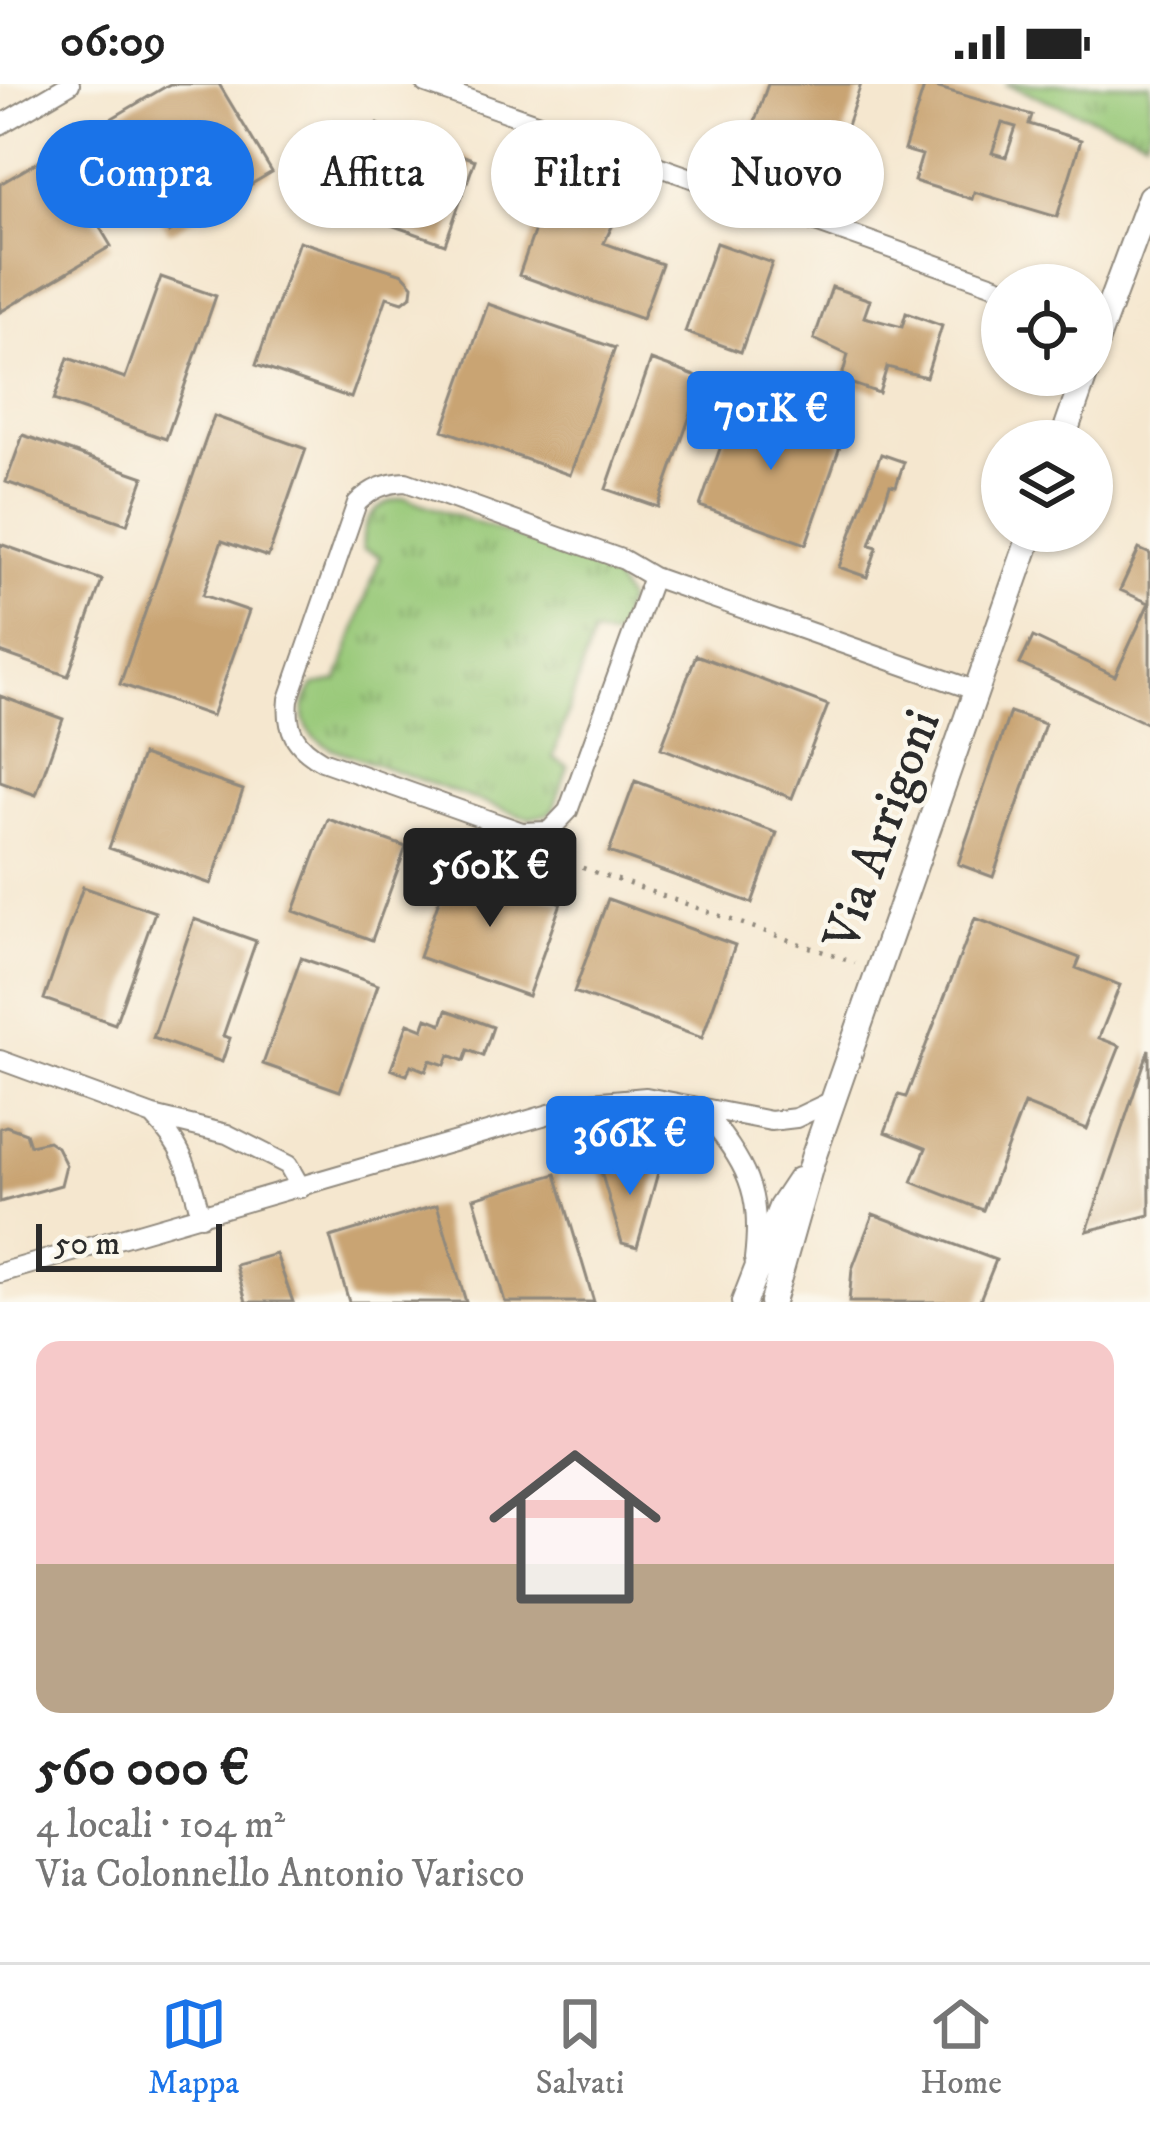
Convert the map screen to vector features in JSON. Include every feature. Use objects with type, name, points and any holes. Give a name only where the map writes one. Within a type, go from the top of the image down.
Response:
[{"type":"street","points":[[0,125],[70,84]]},
{"type":"street","points":[[426,84],[981,281]]},
{"type":"street","points":[[1113,284],[1150,197]]},
{"type":"street","points":[[653,577],[568,812],[549,831],[522,832],[322,761],[300,746],[290,732],[289,699],[357,503],[378,487],[406,482],[624,560],[653,577],[977,691]]},
{"type":"street","name":"Via Arrigoni","points":[[772,1302],[813,1158],[1025,552]]},
{"type":"street","points":[[0,1060],[153,1116],[227,1135],[288,1165],[301,1188]]},
{"type":"street","points":[[0,1273],[591,1102],[646,1097],[771,1121],[796,1118],[834,1100]]},
{"type":"street","points":[[704,1111],[740,1161],[754,1192],[758,1218],[752,1274]]},
{"type":"street","points":[[153,1116],[177,1141],[188,1162],[201,1216]]},
{"type":"street","name":"Via Arrigoni","points":[[744,1302],[781,1208],[813,1158]]},
{"type":"path","points":[[549,831],[563,861],[877,970]]},
{"type":"green space","points":[[1005,84],[1150,84],[1150,124],[1145,138]]},
{"type":"green space","points":[[405,498],[607,568],[627,601],[618,631],[611,638],[593,634],[553,758],[568,767],[548,814],[521,816],[331,748],[308,729],[304,713],[308,695],[314,685],[338,681],[380,556],[363,549],[367,522],[378,509]]},
{"type":"building","points":[[170,84],[219,84],[241,120],[109,120]]},
{"type":"building","points":[[768,84],[861,84],[849,120],[755,120]]},
{"type":"building","points":[[925,84],[1032,115],[1029,124],[1081,140],[1057,217],[974,192],[972,199],[914,181],[922,155],[904,150]],"holes":[[[1002,123],[1016,127],[1006,157],[992,153]]]},
{"type":"building","points":[[254,142],[272,172],[254,183]]},
{"type":"building","points":[[467,157],[475,160],[467,182]]},
{"type":"building","points":[[36,163],[36,228],[100,228],[111,246],[0,312],[0,184]]},
{"type":"building","points":[[400,228],[451,228],[445,244]]},
{"type":"building","points":[[535,228],[611,228],[604,243],[662,264],[642,319],[519,275]]},
{"type":"building","points":[[299,241],[403,274],[413,285],[412,295],[403,302],[387,297],[351,398],[256,365]]},
{"type":"building","points":[[716,243],[772,263],[741,352],[685,332]]},
{"type":"building","points":[[161,277],[216,296],[166,439],[54,400],[68,358],[125,378]]},
{"type":"building","points":[[832,287],[870,300],[864,317],[902,327],[906,313],[942,326],[926,377],[887,367],[879,393],[841,380],[848,355],[814,339]]},
{"type":"building","points":[[488,304],[615,348],[570,475],[443,430]]},
{"type":"building","points":[[651,360],[703,379],[658,507],[606,489]]},
{"type":"building","points":[[736,403],[842,441],[806,544],[700,506]]},
{"type":"building","points":[[214,416],[306,449],[268,557],[222,541],[203,595],[249,611],[212,716],[120,684]]},
{"type":"building","points":[[23,435],[144,477],[127,524],[6,482]]},
{"type":"building","points":[[881,454],[904,462],[896,486],[890,485],[870,545],[877,547],[867,577],[839,567]]},
{"type":"building","points":[[0,544],[102,580],[68,676],[0,652]]},
{"type":"building","points":[[1139,549],[1150,554],[1150,725],[1020,664],[1033,637],[1115,676],[1149,603],[1120,590]]},
{"type":"building","points":[[696,655],[828,705],[792,798],[661,748]]},
{"type":"building","points":[[0,696],[63,719],[36,795],[0,782]]},
{"type":"building","points":[[1010,712],[1045,724],[993,877],[958,864]]},
{"type":"building","points":[[142,755],[243,790],[211,884],[109,848]]},
{"type":"building","points":[[635,781],[777,833],[752,903],[609,852]]},
{"type":"building","points":[[328,819],[406,847],[372,940],[294,911]]},
{"type":"building","points":[[452,863],[561,903],[528,996],[419,957]]},
{"type":"building","points":[[83,887],[155,912],[115,1024],[44,999]]},
{"type":"building","points":[[608,899],[735,945],[702,1038],[574,992]]},
{"type":"building","points":[[975,918],[1080,958],[1076,968],[1120,985],[1099,1038],[1120,1046],[1087,1129],[1024,1104],[983,1210],[912,1182],[926,1148],[885,1132],[899,1095],[906,1097]]},
{"type":"building","points":[[194,919],[256,941],[223,1036],[230,1038],[222,1062],[153,1038]]},
{"type":"building","points":[[301,958],[378,985],[340,1091],[263,1064]]},
{"type":"building","points":[[447,1010],[493,1027],[483,1056],[468,1050],[464,1061],[449,1055],[445,1065],[430,1060],[426,1071],[411,1065],[407,1075],[391,1069],[408,1023],[423,1029],[427,1018],[442,1024]]},
{"type":"building","points":[[1149,1049],[1150,1215],[1087,1231]]},
{"type":"building","points":[[0,1128],[26,1133],[30,1145],[48,1141],[57,1147],[66,1165],[61,1185],[0,1202]]},
{"type":"building","points":[[661,1162],[637,1247],[622,1243],[600,1168],[618,1163],[621,1173]]},
{"type":"building","points":[[556,1174],[594,1302],[505,1302],[474,1198]]},
{"type":"building","points":[[437,1205],[466,1302],[349,1302],[330,1237]]},
{"type":"building","points":[[873,1214],[996,1260],[979,1302],[849,1302],[852,1269]]},
{"type":"building","points":[[276,1254],[293,1302],[246,1302],[236,1265]]}]
